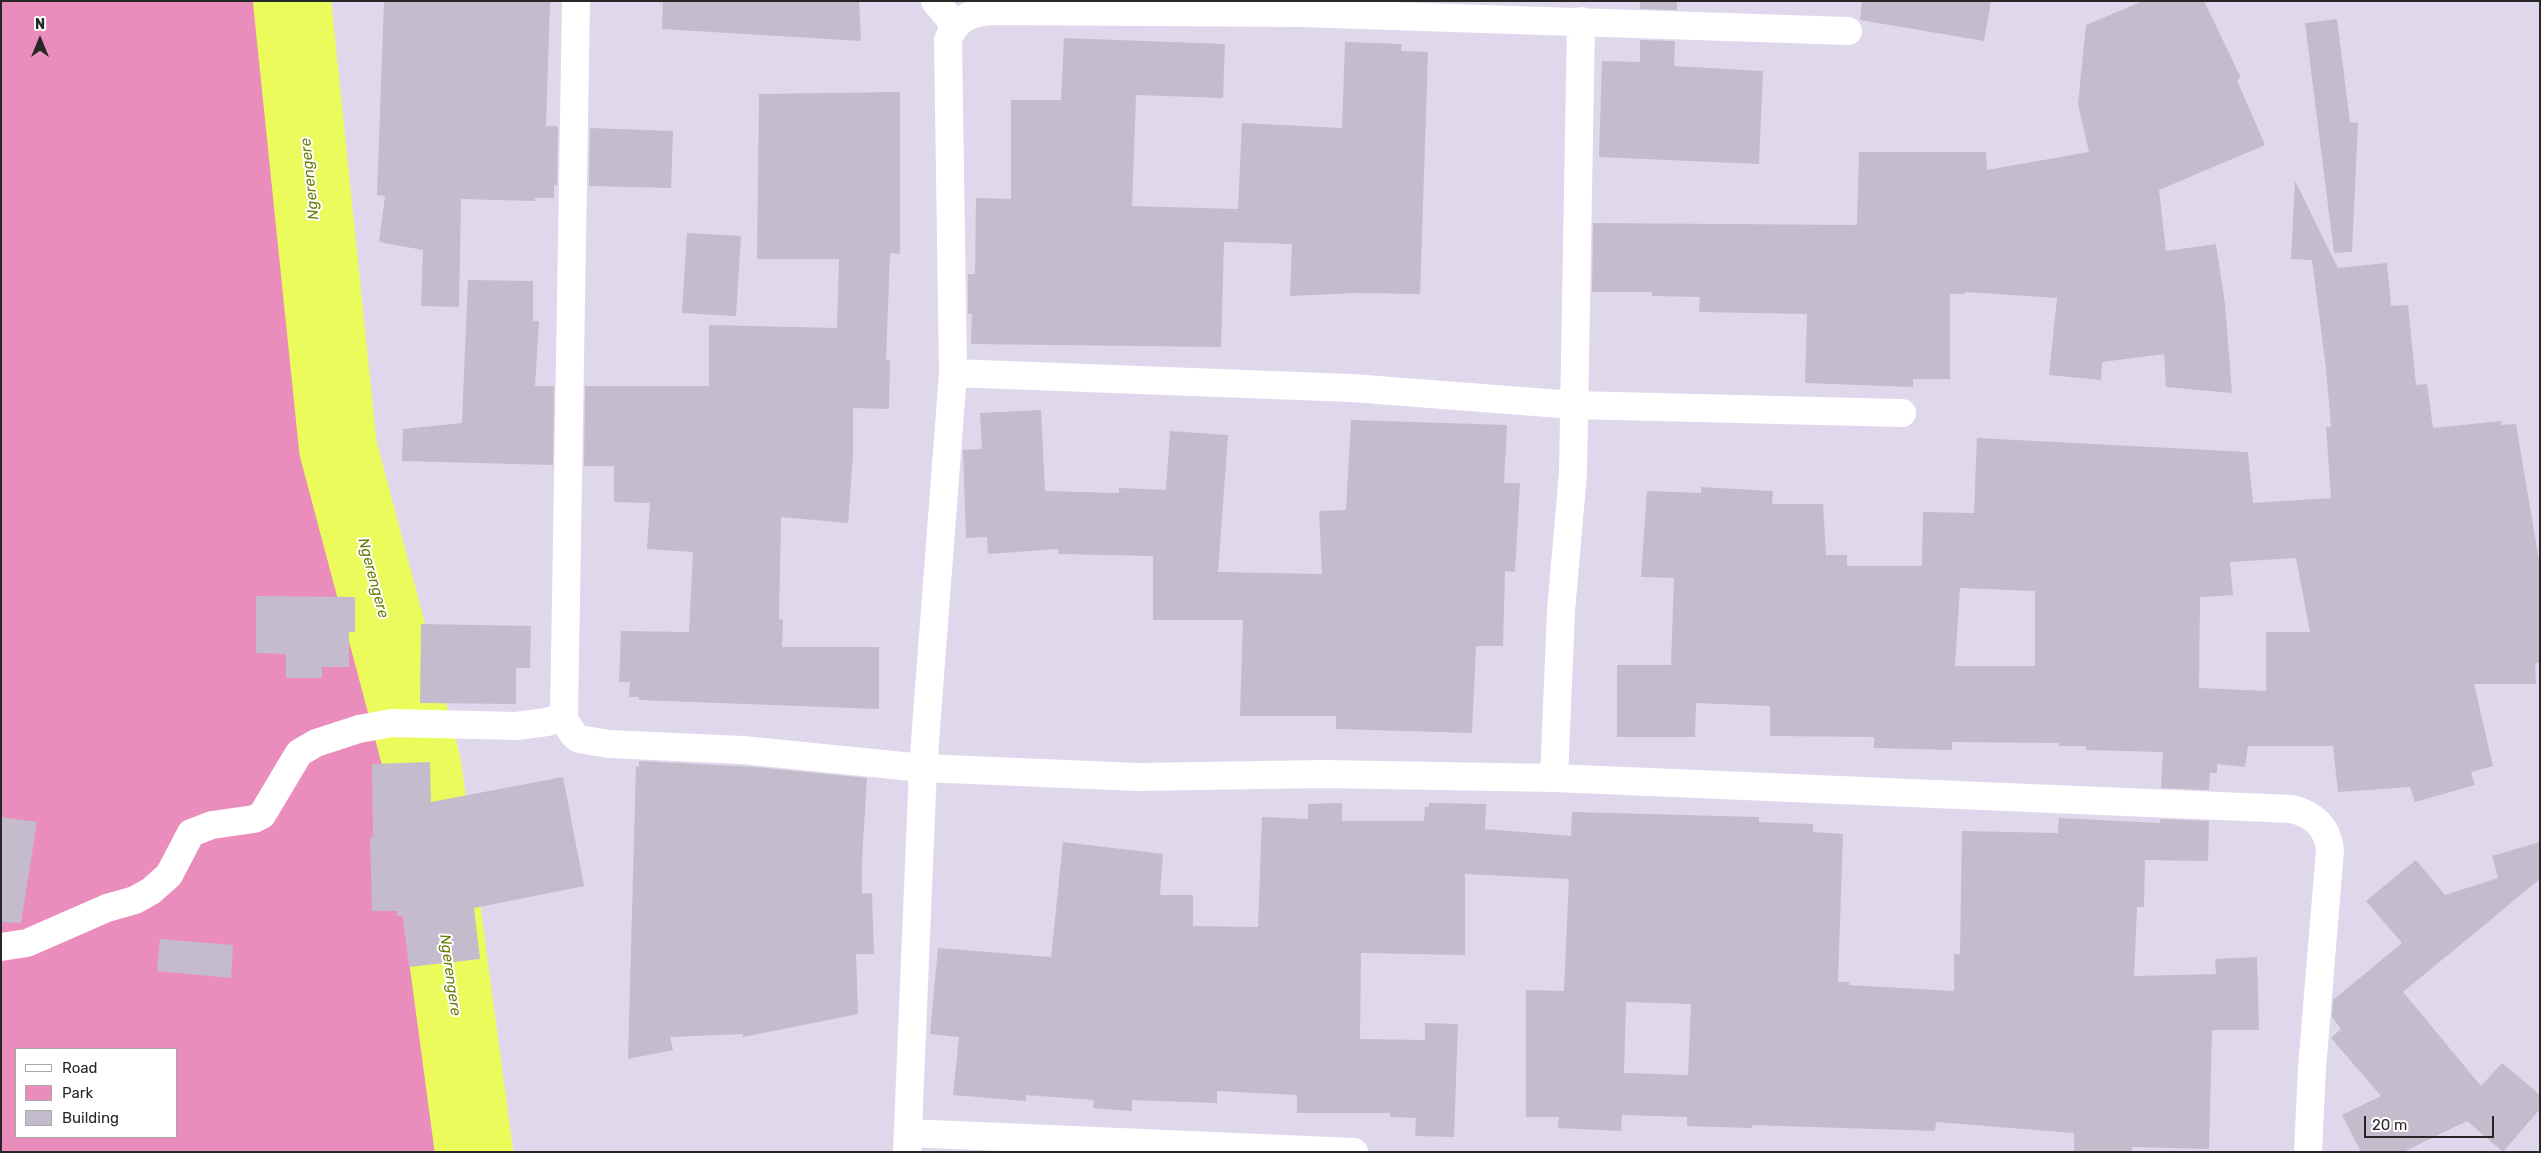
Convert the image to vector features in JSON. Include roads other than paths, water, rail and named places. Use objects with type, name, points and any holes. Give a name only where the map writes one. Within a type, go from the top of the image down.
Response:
[{"type":"street","points":[[576,1],[564,716],[574,735],[579,738],[609,744],[743,750],[923,768],[1137,776],[1324,774],[1554,778],[2272,807],[2306,813],[2324,829],[2330,850],[2312,1068],[2308,1152]]},
{"type":"street","points":[[935,1],[955,25]]},
{"type":"street","points":[[1354,1152],[908,1142],[923,768],[952,373],[948,40],[955,25],[970,15],[990,11],[1301,13],[1848,31]]},
{"type":"street","points":[[1554,778],[1561,611],[1573,473],[1581,21]]},
{"type":"street","points":[[952,373],[1352,388],[1574,405],[1902,413]]},
{"type":"street","points":[[1,947],[27,943],[48,932],[135,900],[151,891],[169,875],[191,833],[212,824],[254,819],[262,814],[294,758],[305,748],[316,743],[380,724],[516,726],[547,722],[564,716]]},
{"type":"waterway","name":"Ngerengere","points":[[292,1],[338,448],[422,764],[474,1152]]}]
